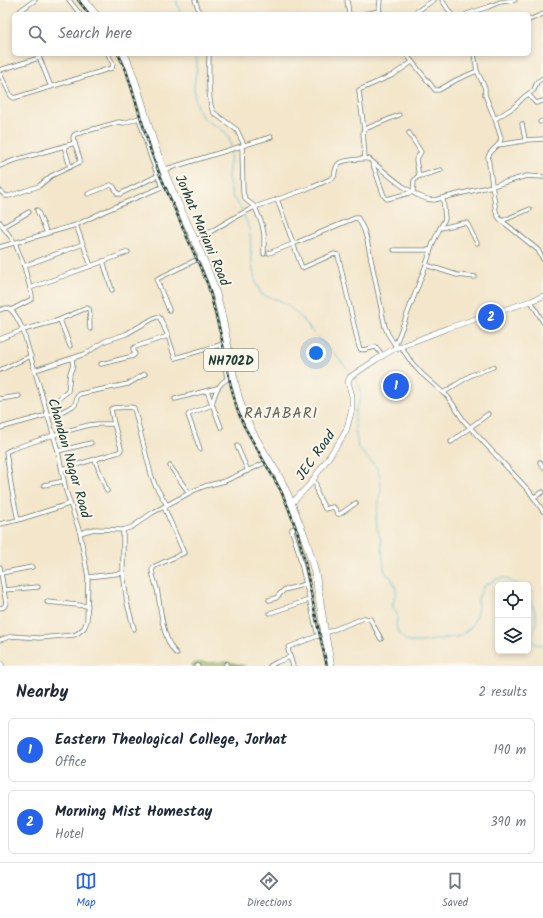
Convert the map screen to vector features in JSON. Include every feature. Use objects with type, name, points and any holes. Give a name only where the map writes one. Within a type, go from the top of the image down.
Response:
[{"type":"highway","points":[[84,0],[93,12]]},
{"type":"highway","name":"Jorhat Mariani Road","points":[[125,56],[132,74],[142,117],[163,170],[166,186],[195,241],[216,293],[230,377],[243,411],[254,434],[282,483],[301,526],[313,567],[321,634],[331,666]]},
{"type":"street","points":[[20,12],[35,0]]},
{"type":"street","points":[[69,0],[78,12]]},
{"type":"street","points":[[195,0],[199,12]]},
{"type":"street","points":[[347,0],[349,12]]},
{"type":"street","points":[[380,0],[380,12]]},
{"type":"street","points":[[417,12],[434,0]]},
{"type":"street","points":[[442,0],[450,12]]},
{"type":"street","points":[[474,12],[500,2],[515,0]]},
{"type":"street","points":[[531,19],[543,14]]},
{"type":"street","points":[[0,70],[39,56],[51,87]]},
{"type":"street","points":[[0,74],[12,98],[112,68],[113,64],[109,56]]},
{"type":"street","points":[[209,56],[209,85],[212,110],[237,130],[241,146],[243,193],[246,200],[255,207],[259,214],[264,230],[264,254]]},
{"type":"street","points":[[408,56],[435,90],[438,90],[477,71]]},
{"type":"street","points":[[474,56],[477,71],[485,88],[485,97],[495,119],[500,138],[500,142],[488,157],[496,212],[502,221],[538,250],[543,258]]},
{"type":"street","points":[[365,158],[364,130],[359,90],[393,75],[412,62]]},
{"type":"street","points":[[495,119],[512,109],[535,89],[537,82],[543,78]]},
{"type":"street","points":[[528,94],[536,103],[543,101]]},
{"type":"street","points":[[364,130],[399,115]]},
{"type":"street","points":[[0,191],[8,196],[36,187],[49,177],[78,163],[80,161],[73,136],[76,134],[119,122],[124,124],[142,117],[150,155],[157,176],[166,186],[105,211],[76,225],[0,247]]},
{"type":"street","points":[[522,124],[525,140]]},
{"type":"street","points":[[409,133],[421,152],[416,160],[419,176]]},
{"type":"street","points":[[163,170],[271,137]]},
{"type":"street","points":[[498,145],[522,142],[525,140],[543,140]]},
{"type":"street","points":[[0,166],[75,142]]},
{"type":"street","points":[[64,146],[70,167]]},
{"type":"street","points":[[195,241],[250,209],[309,188],[332,178],[336,166],[341,162],[349,160],[369,159],[391,177],[413,192],[430,200],[492,186],[527,176],[543,177]]},
{"type":"street","points":[[372,161],[386,198],[388,199],[413,192]]},
{"type":"street","points":[[413,192],[415,179],[419,176],[441,170]]},
{"type":"street","points":[[88,194],[111,186],[114,187],[116,192],[120,194],[157,176]]},
{"type":"street","points":[[397,347],[430,250],[445,220],[443,198]]},
{"type":"street","points":[[277,199],[302,268],[334,254],[338,255],[359,347],[362,350],[376,347],[383,356]]},
{"type":"street","points":[[37,210],[47,233]]},
{"type":"street","points":[[502,221],[530,210]]},
{"type":"street","points":[[3,227],[29,212]]},
{"type":"street","points":[[270,253],[358,218],[367,240],[385,327],[388,334],[397,347],[421,373],[448,397],[470,427],[534,496],[543,511]]},
{"type":"street","points":[[0,222],[15,243],[24,266],[32,296],[32,299],[11,310],[6,308],[0,310]]},
{"type":"street","points":[[440,228],[467,222],[477,243]]},
{"type":"street","points":[[76,225],[91,266]]},
{"type":"street","points":[[24,266],[83,244]]},
{"type":"street","points":[[394,250],[430,250]]},
{"type":"street","points":[[30,288],[128,252]]},
{"type":"street","points":[[170,310],[158,283],[158,279],[202,257]]},
{"type":"street","points":[[103,261],[112,290]]},
{"type":"street","points":[[426,265],[461,276],[475,277]]},
{"type":"street","name":"JEC Road","points":[[292,504],[313,479],[340,442],[346,431],[352,407],[352,396],[348,382],[350,377],[356,372],[397,347],[543,296]]},
{"type":"street","points":[[531,301],[543,322]]},
{"type":"street","points":[[0,340],[23,330],[60,320],[86,308],[88,308],[91,316],[89,321],[90,329]]},
{"type":"street","name":"Chandan Nagar Road","points":[[11,310],[19,321],[23,330],[58,451],[66,491],[80,533],[94,529],[123,530],[132,527],[149,515],[201,487],[225,481],[269,461]]},
{"type":"street","points":[[35,370],[88,353],[105,341],[126,334],[158,317],[160,318],[168,336],[175,358],[224,343]]},
{"type":"street","points":[[60,320],[70,346]]},
{"type":"street","points":[[100,364],[133,356],[135,354],[133,349],[135,347],[168,336]]},
{"type":"street","points":[[0,370],[31,356]]},
{"type":"street","points":[[59,413],[57,402],[68,391],[70,374],[73,366],[72,359]]},
{"type":"street","points":[[443,393],[471,375],[493,367]]},
{"type":"street","points":[[0,428],[59,413],[75,405],[79,394],[128,384],[145,374]]},
{"type":"street","points":[[175,399],[217,388],[230,377]]},
{"type":"street","points":[[212,405],[217,388]]},
{"type":"street","points":[[207,391],[221,427]]},
{"type":"street","points":[[0,399],[19,396]]},
{"type":"street","points":[[200,449],[188,415],[212,405]]},
{"type":"street","points":[[62,469],[120,452],[121,450],[111,410],[113,408],[134,408],[151,474],[184,552],[155,566],[152,570],[164,628],[171,647],[177,654]]},
{"type":"street","points":[[451,442],[488,414]]},
{"type":"street","points":[[18,520],[6,452],[53,435],[93,424],[114,424]]},
{"type":"street","points":[[58,451],[91,443]]},
{"type":"street","points":[[237,446],[248,471]]},
{"type":"street","points":[[95,460],[107,491]]},
{"type":"street","points":[[540,462],[543,467]]},
{"type":"street","points":[[170,466],[189,493]]},
{"type":"street","points":[[313,479],[316,484],[317,493],[325,509],[333,507],[338,514],[340,514],[356,503]]},
{"type":"street","points":[[44,485],[64,481]]},
{"type":"street","points":[[534,496],[543,492]]},
{"type":"street","points":[[0,524],[70,504]]},
{"type":"street","points":[[301,526],[292,529],[292,531],[310,600],[321,634]]},
{"type":"street","points":[[123,530],[123,573],[127,602],[134,629]]},
{"type":"street","points":[[0,640],[12,636],[39,638],[74,635],[81,631],[86,625],[88,606],[88,577],[80,533]]},
{"type":"street","points":[[1,573],[32,566]]},
{"type":"street","points":[[0,567],[6,603],[4,607],[0,608]]},
{"type":"street","points":[[88,577],[123,573]]},
{"type":"street","points":[[269,600],[276,598],[284,590],[306,584]]},
{"type":"street","points":[[4,590],[38,587]]},
{"type":"street","points":[[270,613],[310,600]]},
{"type":"street","points":[[47,602],[88,606]]},
{"type":"street","points":[[293,666],[288,648],[321,634],[367,618],[372,621],[382,639]]},
{"type":"street","points":[[270,666],[290,657]]},
{"type":"green space","points":[[229,662],[245,666],[191,666],[196,663]]},
{"type":"waterway","points":[[176,0],[180,12]]},
{"type":"waterway","points":[[196,56],[197,65],[194,88],[198,109],[205,120],[223,130],[229,138],[231,148]]},
{"type":"waterway","points":[[231,151],[228,177],[232,196],[241,208],[242,212]]},
{"type":"waterway","points":[[244,215],[250,233],[251,258],[254,274],[262,295],[279,300],[289,306],[351,373]]},
{"type":"waterway","points":[[355,377],[360,388],[361,398],[355,412],[354,421],[358,448],[377,468],[380,478],[381,489],[376,517],[377,528],[381,539],[384,568],[396,588],[393,607],[398,616],[396,624],[397,630],[405,640],[410,642],[423,642],[460,636],[472,626],[477,613],[478,599],[484,586],[496,579],[505,578],[512,582]]},
{"type":"waterway","points":[[531,602],[536,616],[536,624],[531,638],[535,644],[543,644]]},
{"type":"railway","points":[[78,0],[87,12]]},
{"type":"railway","points":[[119,56],[126,70],[151,152],[159,173],[208,285],[237,409],[244,426],[281,491],[298,534],[327,666]]},
{"type":"place","name":"Morning Mist Homestay","points":[[491,317]]},
{"type":"place","name":"Eastern Theological College, Jorhat","points":[[396,386]]},
{"type":"district","name":"RAJABARI","points":[[281,413]]}]
